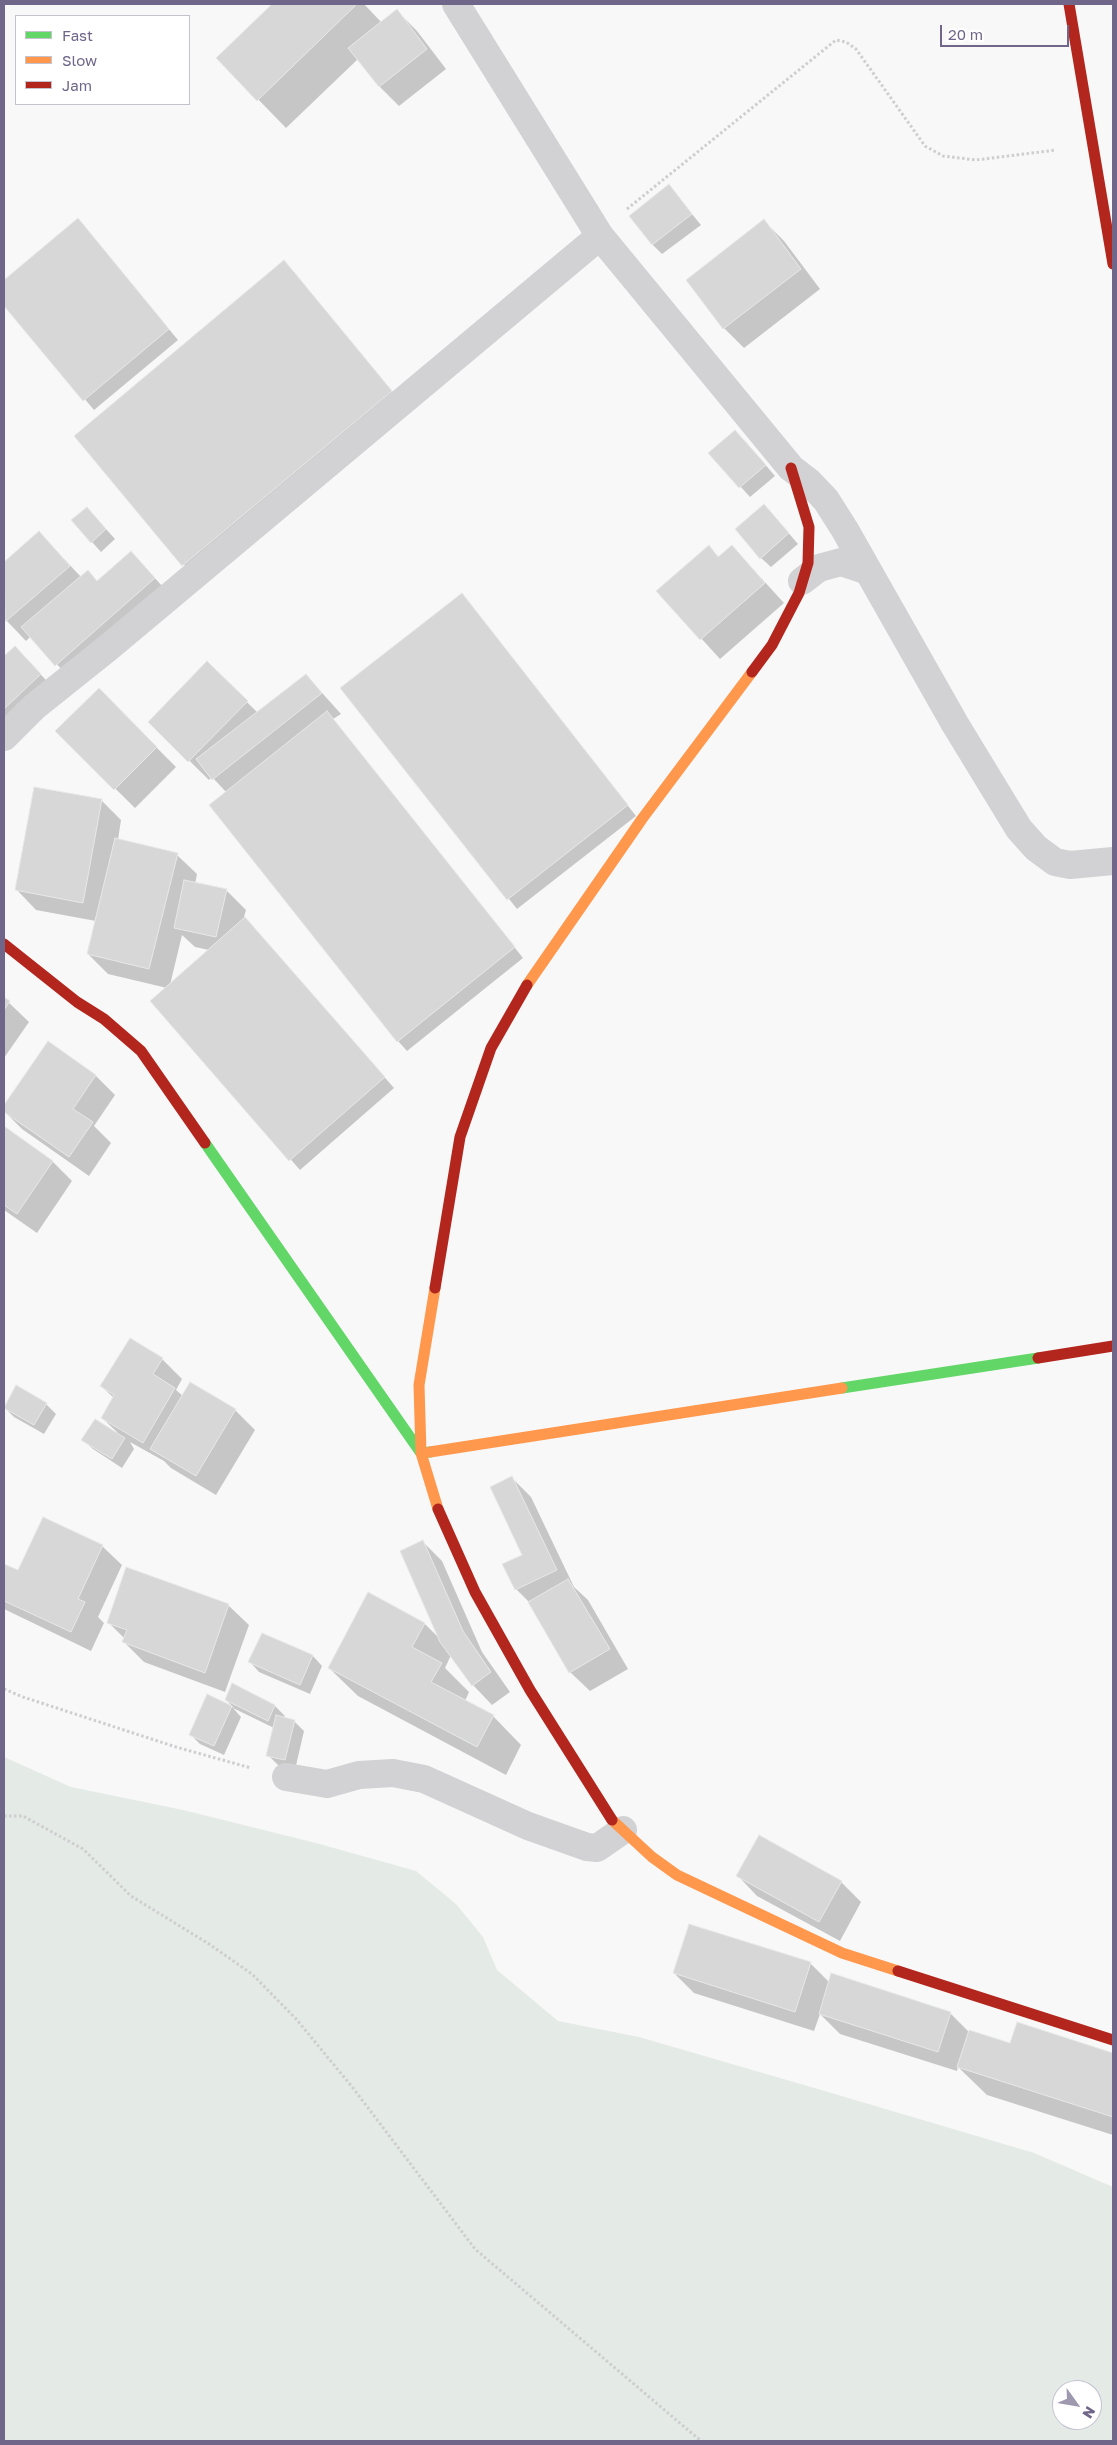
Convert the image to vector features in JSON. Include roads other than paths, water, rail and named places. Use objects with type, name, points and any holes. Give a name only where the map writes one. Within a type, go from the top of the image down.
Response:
[{"type":"street","points":[[456,4],[599,235],[792,468],[826,500],[846,530],[955,724],[1019,829],[1036,848],[1055,862],[1070,865],[1113,861]]},
{"type":"street","points":[[1069,4],[1113,264]]},
{"type":"street","points":[[4,737],[34,707],[125,634],[599,235]]},
{"type":"street","points":[[792,468],[810,526],[808,563],[799,593],[772,645],[642,818],[530,980],[491,1048],[460,1137],[419,1386],[421,1453],[438,1510],[475,1592],[530,1690],[609,1818],[652,1857],[677,1875],[842,1953],[1113,2040]]},
{"type":"street","points":[[802,582],[819,568],[841,562],[868,571]]},
{"type":"street","points":[[4,944],[77,1002],[104,1019],[141,1051],[421,1453]]},
{"type":"street","points":[[421,1453],[1113,1346]]},
{"type":"street","points":[[286,1777],[326,1784],[360,1775],[393,1773],[424,1779],[528,1826],[587,1847],[597,1848],[623,1830]]}]
